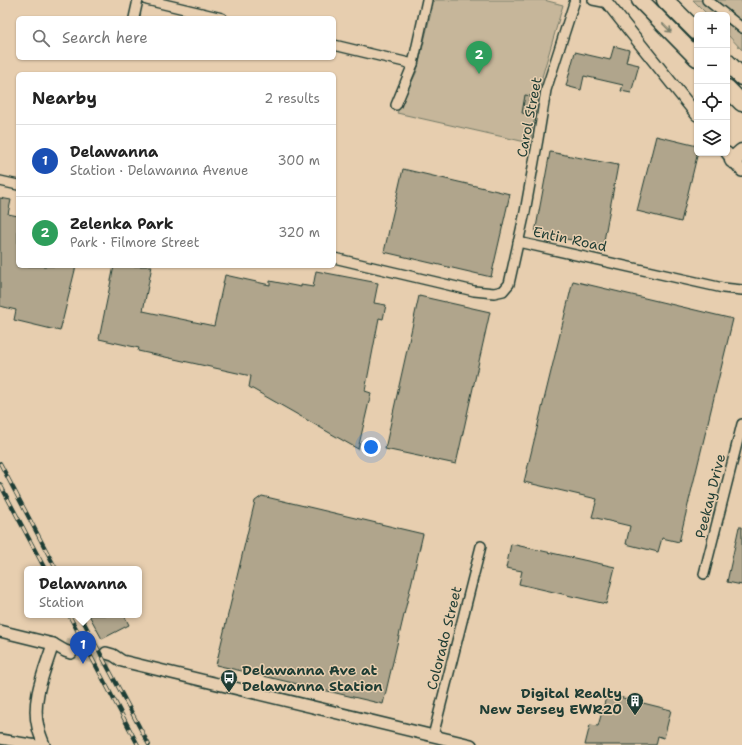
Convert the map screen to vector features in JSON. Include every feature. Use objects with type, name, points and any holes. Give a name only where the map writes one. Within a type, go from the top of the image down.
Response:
[{"type":"highway","points":[[640,0],[694,55]]},
{"type":"highway","points":[[665,0],[694,29]]},
{"type":"highway","points":[[730,65],[742,77]]},
{"type":"highway","points":[[730,91],[742,103]]},
{"type":"street","points":[[134,16],[138,0]]},
{"type":"street","points":[[147,0],[214,16]]},
{"type":"street","points":[[396,105],[413,64],[427,0]]},
{"type":"street","name":"Carol Street","points":[[518,242],[546,90],[575,0]]},
{"type":"street","points":[[592,0],[606,2],[694,111]]},
{"type":"street","points":[[707,0],[722,12]]},
{"type":"street","points":[[730,18],[742,28]]},
{"type":"street","points":[[336,45],[413,64]]},
{"type":"street","points":[[0,180],[16,184]]},
{"type":"street","name":"Entin Road","points":[[336,258],[474,291],[494,293],[503,291],[509,284],[518,242],[716,286],[742,290]]},
{"type":"street","name":"Peekay Drive","points":[[704,574],[742,424]]},
{"type":"street","name":"Colorado Street","points":[[433,736],[481,546]]},
{"type":"street","points":[[0,631],[53,644],[65,651],[69,648]]},
{"type":"street","points":[[44,745],[38,727],[37,705],[38,694],[53,644]]},
{"type":"street","points":[[113,659],[471,745]]},
{"type":"street","points":[[0,739],[37,745]]},
{"type":"shaded area","points":[[434,0],[544,0],[563,5],[542,77],[530,143],[397,113],[417,71]]},
{"type":"shaded area","points":[[693,0],[742,0],[742,50],[730,37],[730,12],[705,12]]},
{"type":"building","points":[[614,46],[629,50],[626,62],[639,65],[631,93],[621,91],[623,85],[584,76],[581,90],[566,86],[575,52],[610,60]]},
{"type":"building","points":[[525,95],[531,96],[528,114],[522,113]]},
{"type":"building","points":[[656,136],[694,145],[694,156],[697,156],[681,222],[637,211]]},
{"type":"building","points":[[550,152],[618,165],[603,246],[535,233]]},
{"type":"building","points":[[403,169],[510,194],[491,277],[384,252]]},
{"type":"building","points":[[0,198],[11,200],[8,214],[16,216],[16,268],[76,268],[60,331],[14,320],[16,310],[0,306]]},
{"type":"building","points":[[114,268],[152,268],[143,311],[214,326],[225,275],[270,285],[270,281],[301,287],[301,285],[313,287],[316,271],[378,283],[374,303],[386,305],[383,319],[379,318],[365,391],[371,393],[358,449],[249,387],[251,376],[138,351],[139,348],[99,339]]},
{"type":"building","points":[[573,281],[733,319],[679,542],[662,538],[658,552],[626,544],[630,526],[592,517],[597,499],[524,482]]},
{"type":"building","points":[[419,296],[490,312],[456,464],[385,449]]},
{"type":"building","points":[[262,496],[423,534],[383,704],[216,665],[255,501]]},
{"type":"building","points":[[739,527],[742,527],[742,585],[727,582]]},
{"type":"building","points":[[511,544],[615,567],[606,604],[519,584],[522,571],[506,568]]},
{"type":"building","points":[[91,618],[126,618],[129,625],[102,639]]},
{"type":"building","name":"Digital Realty New Jersey EWR20","points":[[607,694],[671,710],[664,738],[658,736],[656,745],[585,745],[590,725],[598,726]]},
{"type":"tunnel","points":[[66,643],[106,653]]},
{"type":"tunnel","points":[[71,653],[111,662]]},
{"type":"railway","points":[[0,463],[54,566]]},
{"type":"railway","points":[[0,484],[43,566]]},
{"type":"railway","points":[[71,618],[138,745]]},
{"type":"railway","points":[[82,618],[149,745]]},
{"type":"place","name":"Zelenka Park","points":[[479,74]]},
{"type":"place","name":"Delawanna","points":[[83,664]]},
{"type":"place","name":"Delawanna Ave at Delawanna Station","points":[[229,693]]},
{"type":"place","name":"Digital Realty New Jersey EWR20","points":[[635,716]]}]
